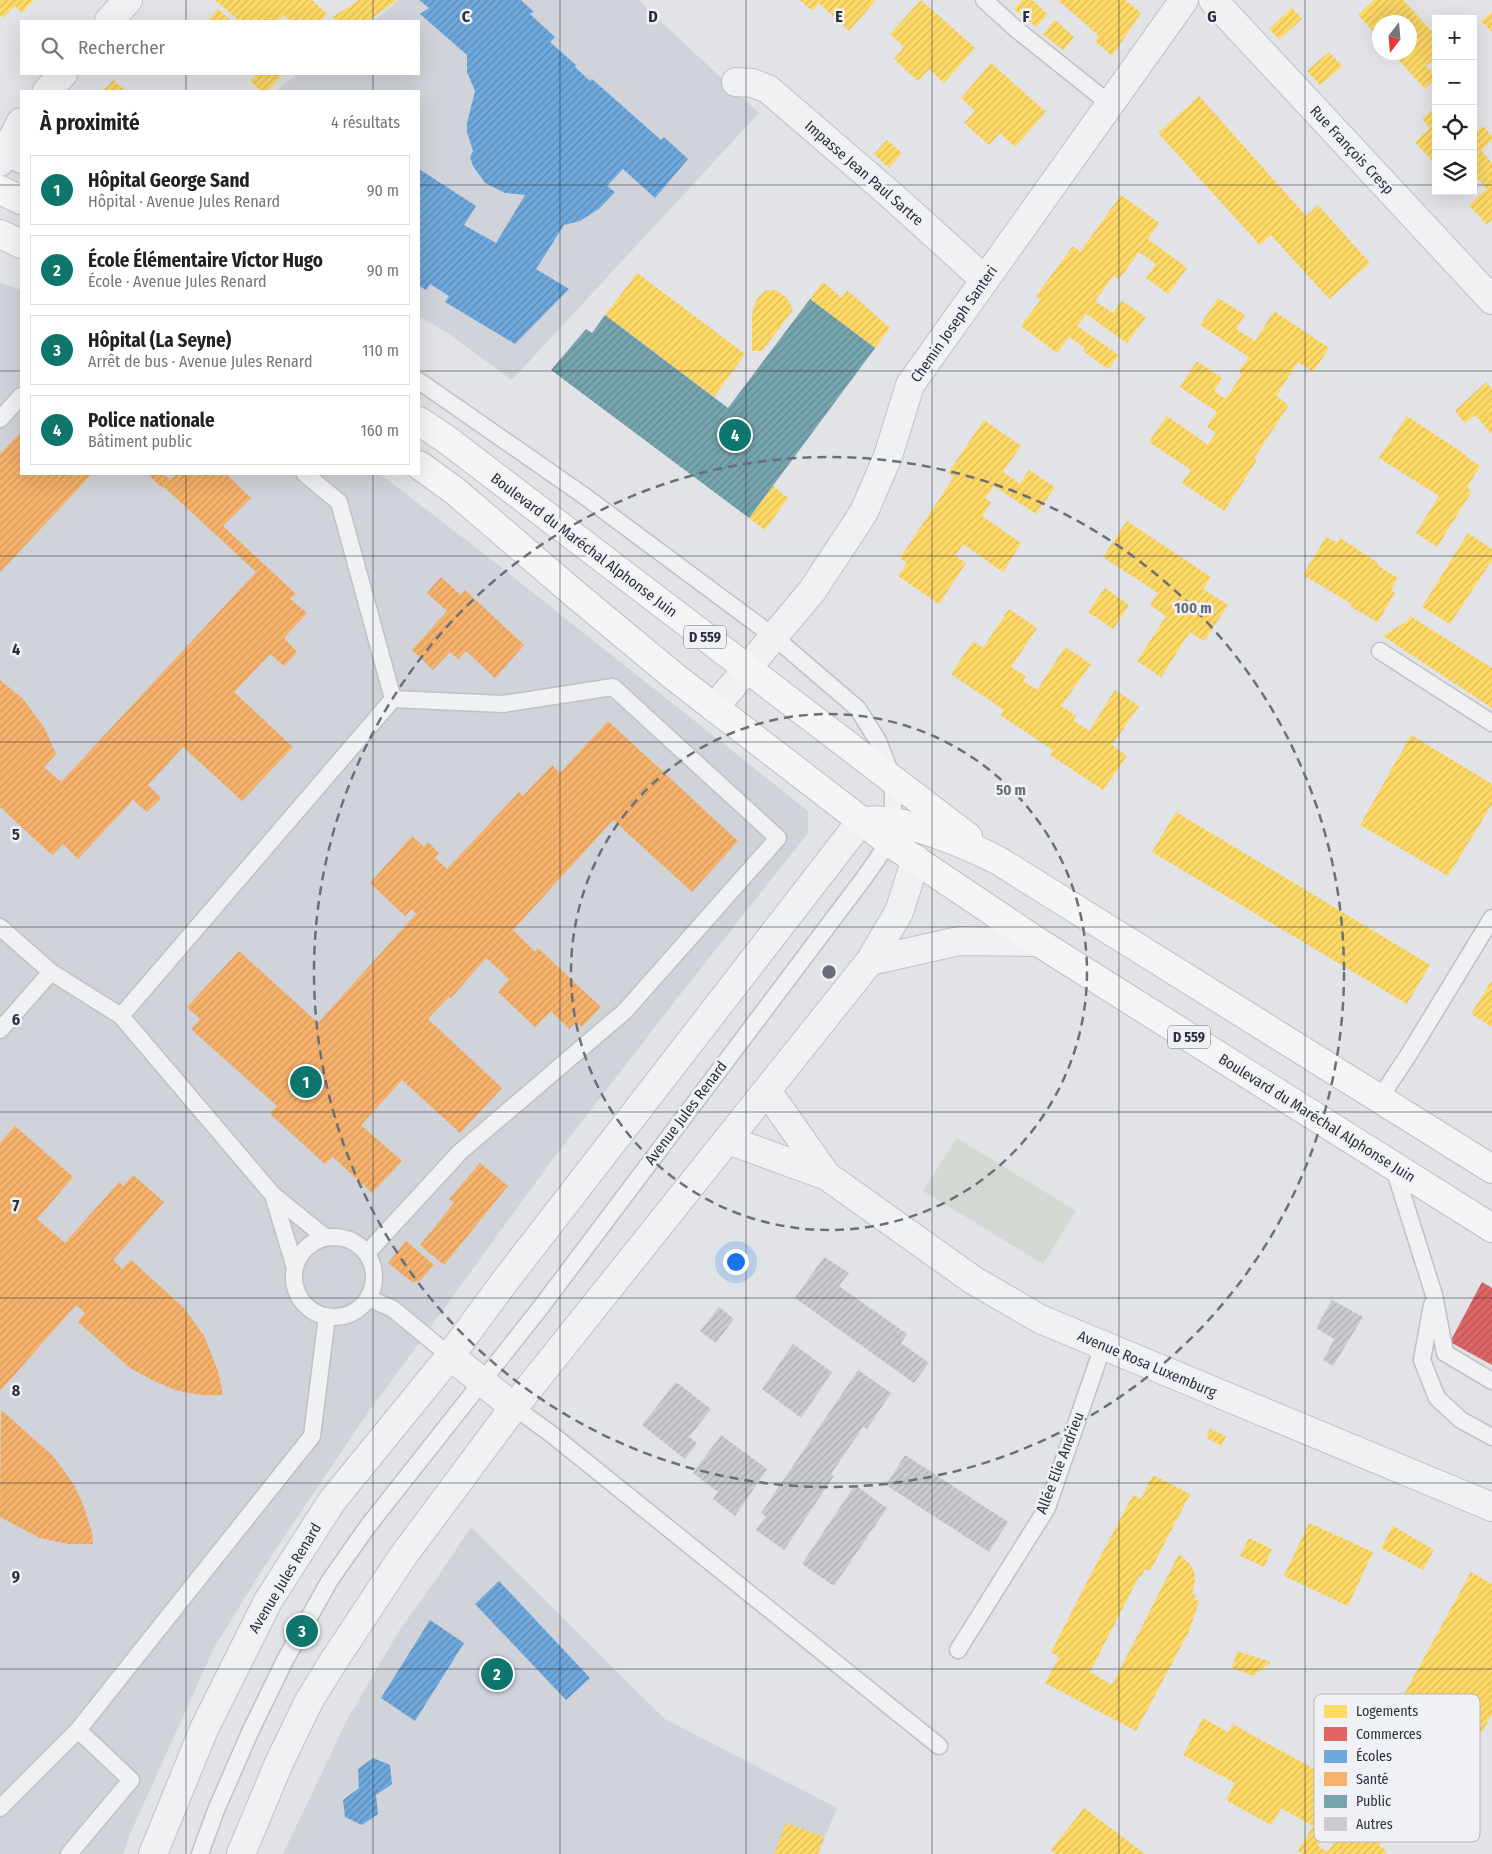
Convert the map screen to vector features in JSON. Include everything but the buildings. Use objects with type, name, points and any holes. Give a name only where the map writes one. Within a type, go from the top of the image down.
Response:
[{"type":"main road","points":[[0,190],[20,200]]},
{"type":"main road","points":[[0,234],[20,244]]},
{"type":"main road","name":"Boulevard du Maréchal Alphonse Juin","points":[[420,422],[446,439],[893,779],[990,856],[1264,1025],[1492,1169]]},
{"type":"main road","name":"Boulevard du Maréchal Alphonse Juin","points":[[420,466],[455,491],[583,601],[714,708],[862,821],[909,837],[990,856]]},
{"type":"main road","points":[[893,779],[909,837]]},
{"type":"main road","name":"Boulevard du Maréchal Alphonse Juin","points":[[909,837],[1038,942],[1492,1228]]},
{"type":"street","points":[[110,20],[128,0]]},
{"type":"street","name":"Chemin Joseph Santeri","points":[[714,708],[812,591],[864,512],[888,456],[910,385],[1184,0]]},
{"type":"street","name":"Rue François Cresp","points":[[1213,0],[1487,283]]},
{"type":"street","points":[[48,90],[62,75]]},
{"type":"street","name":"Impasse Jean Paul Sartre","points":[[736,82],[768,89],[891,195],[985,280]]},
{"type":"street","points":[[6,160],[20,125]]},
{"type":"street","name":"Avenue Jules Renard","points":[[153,1854],[204,1729],[268,1601],[332,1500],[450,1356],[505,1281],[862,821]]},
{"type":"street","points":[[241,1854],[279,1763],[310,1701],[333,1662],[403,1556],[514,1407],[870,961],[899,912],[909,837]]},
{"type":"street","points":[[870,961],[959,941],[1038,942]]},
{"type":"street","name":"Avenue Rosa Luxemburg","points":[[767,1091],[827,1176]]},
{"type":"street","name":"Avenue Rosa Luxemburg","points":[[728,1140],[827,1176],[973,1280],[1040,1319],[1492,1507]]},
{"type":"street","points":[[450,1356],[514,1407]]},
{"type":"lane","points":[[984,0],[1016,29],[1110,104]]},
{"type":"lane","points":[[420,382],[583,495],[774,636],[858,709],[878,741],[893,779]]},
{"type":"lane","points":[[0,419],[20,397]]},
{"type":"lane","points":[[306,475],[339,502],[393,699]]},
{"type":"lane","points":[[1380,651],[1492,723]]},
{"type":"lane","points":[[367,1253],[460,1152],[624,1011],[778,838],[613,687],[503,704],[393,699]]},
{"type":"lane","points":[[121,1016],[393,699]]},
{"type":"lane","name":"Avenue Jules Renard","points":[[200,1854],[216,1810],[250,1730],[285,1660],[330,1580],[368,1526],[909,837]]},
{"type":"lane","points":[[1380,1098],[1492,918]]},
{"type":"lane","points":[[0,927],[51,972],[121,1016],[274,1195],[325,1238]]},
{"type":"lane","points":[[0,1030],[51,972]]},
{"type":"lane","points":[[1392,1165],[1434,1295],[1445,1353],[1492,1381]]},
{"type":"lane","points":[[274,1195],[295,1268]]},
{"type":"lane","points":[[337,1237],[348,1239],[359,1245],[367,1253],[373,1264],[375,1276],[373,1288],[368,1298],[360,1307],[350,1313],[339,1316],[327,1316],[315,1312],[305,1304],[298,1293],[294,1280],[295,1268],[299,1258],[314,1242],[325,1238],[337,1237]]},
{"type":"lane","points":[[1434,1295],[1422,1360],[1436,1398],[1461,1420],[1492,1437]]},
{"type":"lane","points":[[368,1298],[393,1309],[450,1356]]},
{"type":"lane","points":[[0,1808],[78,1730],[312,1436],[327,1316]]},
{"type":"lane","name":"Allée Elie Andrieu","points":[[958,1650],[1046,1508],[1103,1346]]},
{"type":"lane","points":[[514,1407],[566,1446],[939,1746]]},
{"type":"lane","points":[[68,1854],[131,1780],[78,1730]]},
{"type":"shaded area","points":[[399,0],[638,0],[759,113],[512,380],[449,334],[420,317],[420,90],[277,90],[296,75],[420,75],[420,20],[375,20]]},
{"type":"shaded area","points":[[0,283],[20,290],[20,475],[381,475],[492,560],[808,811],[808,833],[549,1164],[360,1424],[262,1570],[214,1648],[130,1834],[123,1854],[0,1854]]},
{"type":"shaded area","points":[[957,1138],[1076,1211],[1043,1264],[923,1191]]},
{"type":"shaded area","points":[[471,1527],[665,1719],[837,1808],[818,1854],[283,1854],[348,1718],[399,1631]]},
{"type":"place","name":"Police nationale","points":[[735,435]]},
{"type":"place","name":"Hôpital George Sand","points":[[306,1082]]},
{"type":"place","name":"Hôpital (La Seyne)","points":[[302,1631]]},
{"type":"place","name":"École Élémentaire Victor Hugo","points":[[497,1674]]}]
